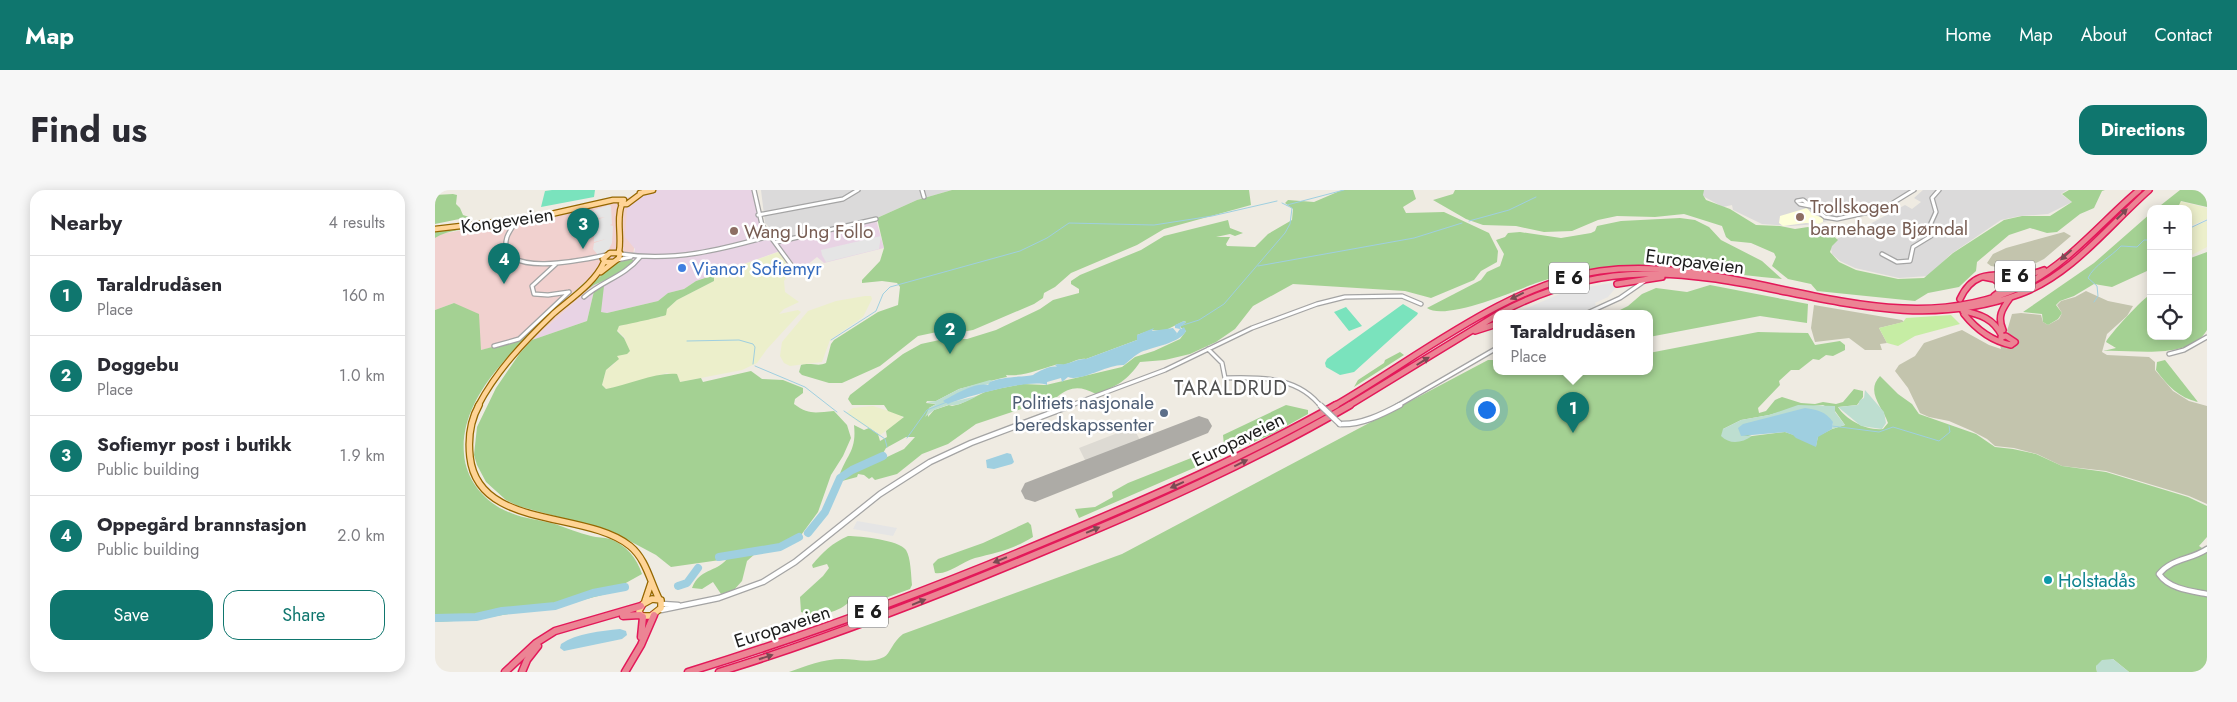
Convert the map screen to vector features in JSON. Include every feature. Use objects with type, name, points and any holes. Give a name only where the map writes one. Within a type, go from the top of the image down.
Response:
[{"type":"highway","name":"E 6","points":[[1990,299],[2024,286],[2055,266],[2139,190]]},
{"type":"highway","name":"E 6","points":[[1956,310],[1987,305],[2010,298],[2043,282],[2072,260],[2149,190]]},
{"type":"highway","name":"E 6","points":[[1960,299],[1964,289],[1974,279],[1986,274],[2029,275],[2055,266]]},
{"type":"highway","name":"Europaveien","points":[[688,672],[779,644],[884,606],[1045,542],[1184,482],[1309,420],[1376,382],[1488,312],[1522,294],[1553,282],[1605,271],[1669,269],[1717,276],[1855,303],[1924,308],[1967,304],[1990,299]]},
{"type":"highway","name":"Europaveien","points":[[1507,310],[1543,292],[1583,280],[1631,274],[1682,275],[1868,309],[1918,312],[1956,310]]},
{"type":"highway","name":"E 6","points":[[1617,284],[1648,278],[1682,275]]},
{"type":"highway","name":"E 6","points":[[1974,279],[1987,277],[2000,283],[2002,290],[1990,299]]},
{"type":"highway","name":"E 6","points":[[1956,310],[1988,318],[1997,326],[2001,338],[2007,344],[2013,344],[2014,341],[1999,320],[2001,309],[2010,298]]},
{"type":"highway","points":[[1964,314],[1972,324],[1986,333],[2001,338]]},
{"type":"highway","name":"Europaveien","points":[[719,672],[808,643],[900,609],[1040,553],[1180,492],[1308,429],[1367,396],[1493,317]]},
{"type":"highway","name":"E 6","points":[[1464,335],[1493,325]]},
{"type":"highway","points":[[505,672],[536,643],[555,631],[626,612],[643,604]]},
{"type":"highway","points":[[624,672],[641,645],[659,607]]},
{"type":"highway","points":[[522,672],[534,650],[555,635],[619,617],[641,616],[641,637],[624,672]]},
{"type":"main road","points":[[593,278],[615,261],[620,253],[621,214],[625,202],[643,192],[653,190]]},
{"type":"main road","name":"Kongeveien","points":[[435,229],[515,220],[607,202],[625,202]]},
{"type":"main road","points":[[621,236],[616,246],[608,254],[603,267],[541,327],[501,370],[475,414],[469,439],[469,457],[479,482],[496,499],[527,513],[616,537],[628,544],[647,568],[659,607]]},
{"type":"main road","points":[[608,254],[620,253]]},
{"type":"main road","points":[[604,261],[615,261]]},
{"type":"main road","points":[[641,616],[643,604],[651,583]]},
{"type":"main road","points":[[643,604],[652,599],[659,607]]},
{"type":"main road","points":[[641,616],[659,607]]},
{"type":"street","points":[[753,190],[758,215],[770,236],[777,242],[792,266]]},
{"type":"street","points":[[758,215],[843,199],[851,196],[858,190]]},
{"type":"street","points":[[922,190],[924,197]]},
{"type":"street","points":[[1810,206],[1825,218],[1839,219],[1883,209],[1914,190]]},
{"type":"street","points":[[1882,254],[1897,262],[1910,261],[1913,247],[1931,236],[1931,223],[1936,212],[1932,198],[1939,190]]},
{"type":"street","points":[[777,242],[875,219]]},
{"type":"street","points":[[515,220],[506,243],[507,250],[513,257],[530,264],[556,264],[590,259],[608,254]]},
{"type":"street","points":[[620,253],[640,257],[679,257],[770,236]]},
{"type":"street","points":[[615,261],[633,256]]},
{"type":"street","points":[[584,297],[596,286],[626,273],[640,257]]},
{"type":"street","points":[[590,259],[604,261]]},
{"type":"street","points":[[494,346],[519,339],[569,294],[568,291],[543,295],[534,294],[532,291],[532,286],[556,264]]},
{"type":"street","points":[[1594,310],[1620,298],[1648,278]]},
{"type":"street","points":[[659,607],[719,598],[763,582],[795,562],[885,491],[920,468],[949,453],[1152,375],[1260,325],[1339,298],[1401,296],[1421,304]]},
{"type":"street","points":[[2169,354],[2184,350],[2207,337]]},
{"type":"street","points":[[1209,350],[1222,364],[1225,378],[1287,383],[1305,390],[1340,424],[1352,426],[1375,418],[1493,350]]},
{"type":"street","points":[[2207,549],[2197,556],[2181,558],[2159,574],[2162,580],[2169,584],[2207,594]]},
{"type":"shaded area","points":[[657,190],[754,190],[758,215],[770,236],[777,242],[876,220],[884,248],[824,263],[817,257],[807,265],[789,269],[780,251],[696,281],[684,289],[668,293],[658,301],[607,313],[601,312],[594,291],[587,321],[532,340],[594,285],[632,264],[635,249],[625,237],[627,208],[641,194]]},
{"type":"shaded area","points":[[761,190],[952,190],[917,200],[877,218],[782,240],[765,223]]},
{"type":"shaded area","points":[[1702,190],[1910,190],[1878,208],[1816,224],[1791,226],[1762,224],[1733,210],[1732,205],[1723,207],[1701,195]]},
{"type":"shaded area","points":[[1923,190],[2067,190],[2061,194],[2072,202],[2048,214],[2020,216],[2001,220],[1951,254],[1928,276],[1899,278],[1855,268],[1840,261],[1832,254],[1830,244],[1846,232],[1857,231],[1905,205],[1912,209],[1921,202],[1914,198]]},
{"type":"shaded area","points":[[641,194],[632,264],[594,285],[532,340],[481,350],[454,303],[435,310],[435,238],[441,234],[474,228],[507,228],[508,224],[550,218]]},
{"type":"shaded area","points":[[2179,201],[2207,208],[2207,219],[2192,225],[2192,205],[2176,205]]},
{"type":"shaded area","points":[[611,206],[612,224],[610,225],[613,226],[612,243],[608,251],[598,255],[593,249],[594,243],[606,239],[594,242],[594,221],[605,217],[593,219],[594,210]]},
{"type":"shaded area","name":"Trollskogen barnehage Bjørndal","points":[[1807,208],[1812,214],[1823,218],[1823,222],[1783,226],[1779,223],[1780,216]]},
{"type":"shaded area","points":[[2207,221],[2207,247],[2192,255],[2192,250],[2192,227]]},
{"type":"shaded area","points":[[2064,232],[2071,236],[2044,259],[2030,266],[2015,270],[1991,266],[1987,263],[1993,254],[2006,248]]},
{"type":"shaded area","points":[[881,236],[879,249],[826,262],[822,255],[821,250]]},
{"type":"shaded area","points":[[781,251],[790,272],[784,281],[785,292],[799,302],[784,309],[779,314],[798,310],[801,312],[767,349],[757,363],[742,370],[680,382],[667,373],[606,389],[602,385],[606,370],[614,364],[625,338],[617,330],[619,326],[662,317],[667,309],[677,300],[714,281],[714,275]]},
{"type":"shaded area","points":[[1616,282],[1618,285],[1608,297],[1595,303],[1596,306],[1586,310],[1522,310],[1567,291]]},
{"type":"shaded area","points":[[2086,291],[2108,301],[2133,306],[2127,316],[2107,334],[2102,352],[2107,355],[2149,357],[2155,362],[2155,370],[2173,391],[2189,401],[2207,406],[2207,504],[2189,496],[2106,471],[2062,466],[2037,454],[2014,448],[1995,446],[1972,431],[1949,421],[1920,413],[1908,388],[1895,371],[1899,365],[1915,356],[1924,343],[1962,330],[1989,345],[2001,349],[2000,345],[2014,348],[2017,344],[2007,331],[2012,314],[2041,315],[2043,322],[2048,325],[2059,319],[2062,313],[2057,305],[2061,301]]},
{"type":"shaded area","points":[[871,296],[872,299],[863,317],[830,340],[822,362],[790,366],[784,363],[780,356],[782,342],[808,311],[836,301]]},
{"type":"shaded area","points":[[1814,305],[1902,320],[1904,322],[1879,328],[1887,343],[1880,344],[1882,350],[1865,350],[1849,338],[1815,342],[1811,328]]},
{"type":"shaded area","points":[[990,380],[993,381],[990,384],[966,390],[945,401],[948,403],[977,396],[959,404],[948,405],[934,410],[925,417],[929,408],[936,404],[926,402],[936,401],[959,389]]},
{"type":"shaded area","points":[[1865,390],[1884,412],[1886,423],[1882,429],[1861,426],[1838,407],[1858,405],[1860,400],[1864,398]]},
{"type":"shaded area","points":[[1798,405],[1835,406],[1835,412],[1845,425],[1832,429],[1833,422],[1741,436],[1752,436],[1736,442],[1728,441],[1721,436],[1723,429],[1741,420],[1769,415]]},
{"type":"shaded area","points":[[873,406],[901,415],[903,419],[880,435],[846,413],[853,408]]},
{"type":"shaded area","points":[[1133,427],[1140,440],[1086,462],[1079,448]]},
{"type":"shaded area","points":[[857,521],[897,528],[893,536],[853,529]]},
{"type":"shaded area","points":[[2113,659],[2129,672],[2097,672],[2096,666],[2102,660]]},
{"type":"green space","points":[[595,190],[594,197],[541,207],[545,191]]},
{"type":"green space","points":[[952,190],[1249,190],[1251,205],[1164,229],[1137,245],[1071,273],[1055,287],[1044,293],[1043,298],[1034,304],[973,330],[937,332],[918,336],[880,366],[842,383],[829,383],[802,375],[799,372],[801,365],[820,365],[826,363],[831,344],[834,340],[878,312],[898,305],[900,287],[897,283],[882,281],[862,283],[862,280],[880,261],[884,248],[877,218],[917,200]]},
{"type":"green space","points":[[1342,190],[1413,190],[1416,199],[1403,207],[1406,213],[1444,212],[1489,233],[1498,251],[1497,262],[1481,271],[1474,280],[1431,298],[1405,291],[1293,284],[1253,306],[1235,329],[1216,342],[1190,354],[1165,360],[1140,362],[1131,374],[1110,389],[1096,394],[1076,388],[1071,389],[1057,397],[976,424],[948,444],[922,454],[897,474],[875,480],[872,477],[869,479],[864,475],[858,474],[857,477],[842,481],[838,480],[854,442],[854,425],[864,430],[869,428],[878,434],[880,441],[887,437],[886,431],[904,417],[888,411],[884,405],[852,405],[848,399],[850,395],[903,354],[921,344],[944,339],[967,339],[996,330],[1040,309],[1053,300],[1079,293],[1079,289],[1071,284],[1071,281],[1080,275],[1141,250],[1164,236],[1228,220],[1230,228],[1243,233],[1235,236],[1230,234],[1216,237],[1230,237],[1226,244],[1227,246],[1255,247],[1268,234],[1292,220],[1293,209],[1285,203],[1288,200],[1314,202]],"holes":[[[1184,321],[1186,322],[1180,327],[1186,331],[1180,339],[1135,357],[1122,367],[1046,385],[1023,384],[985,392],[960,404],[934,410],[928,417],[929,408],[936,404],[926,403],[927,401],[936,401],[959,389],[1007,377],[1006,375],[1025,374],[1086,359],[1137,340],[1137,335],[1151,330],[1164,331]],[[906,437],[915,437],[904,449],[885,458],[882,455],[886,448]]]},
{"type":"green space","points":[[1455,190],[1704,190],[1703,195],[1706,200],[1730,209],[1756,225],[1795,229],[1823,227],[1838,240],[1832,246],[1830,252],[1839,262],[1856,270],[1898,279],[1924,278],[1953,253],[2004,220],[2022,216],[2050,216],[2072,202],[2062,194],[2069,190],[2105,190],[2102,191],[2094,208],[2080,214],[2057,232],[2047,233],[2030,228],[2009,235],[1977,262],[1976,271],[1959,287],[1928,293],[1915,301],[1817,291],[1811,284],[1788,279],[1772,266],[1776,257],[1774,253],[1751,243],[1731,241],[1726,237],[1722,226],[1684,214],[1655,217],[1617,216],[1598,220],[1572,231],[1544,232],[1516,226],[1483,225],[1466,219],[1433,200],[1453,194]]},
{"type":"green space","points":[[2180,190],[2207,190],[2207,207],[2181,201],[2179,205],[2161,205]]},
{"type":"green space","points":[[435,195],[457,195],[456,204],[463,215],[469,217],[435,224]]},
{"type":"green space","points":[[2147,217],[2147,271],[2112,287],[2094,284],[2074,296],[2060,301],[2056,305],[2062,313],[2058,319],[2048,325],[2043,322],[2042,314],[2023,312],[2094,263]]},
{"type":"green space","points":[[1680,218],[1695,220],[1709,227],[1721,240],[1762,261],[1782,279],[1659,267],[1599,269],[1568,274],[1536,283],[1464,308],[1436,311],[1427,308],[1481,280],[1487,272],[1500,266],[1504,254],[1496,240],[1505,237],[1508,233],[1520,232],[1561,238],[1591,233],[1595,231],[1597,226],[1621,221]]},
{"type":"green space","points":[[502,223],[508,224],[508,228],[451,231],[435,238],[435,231]]},
{"type":"green space","points":[[2207,252],[2207,330],[2199,340],[2174,350],[2144,352],[2103,351],[2116,348],[2106,342],[2134,309],[2147,297],[2147,340],[2192,340],[2192,258]]},
{"type":"green space","points":[[631,258],[634,261],[632,264],[615,276],[594,285],[580,295],[617,261]]},
{"type":"green space","points":[[595,273],[509,355],[491,377],[478,397],[468,419],[465,430],[464,454],[473,482],[493,504],[516,515],[555,524],[587,535],[608,538],[621,545],[630,553],[642,574],[606,594],[567,604],[473,620],[435,622],[435,310],[454,303],[479,314],[481,350],[522,339]]},
{"type":"green space","points":[[2037,274],[2002,292],[2004,289],[1991,275]]},
{"type":"green space","points":[[714,275],[714,281],[677,300],[667,309],[666,315],[619,326],[617,331],[624,338],[630,351],[627,354],[617,356],[619,359],[606,370],[602,385],[606,389],[669,374],[677,374],[680,382],[701,378],[703,382],[751,371],[762,379],[783,380],[803,388],[803,393],[795,399],[794,404],[809,412],[834,411],[847,425],[851,438],[843,456],[831,475],[818,512],[796,542],[782,549],[756,553],[747,561],[742,581],[733,591],[721,594],[713,582],[702,589],[692,588],[699,577],[718,567],[727,559],[671,567],[656,555],[611,531],[518,506],[506,500],[486,482],[474,455],[477,427],[496,388],[520,353],[532,340],[587,321],[594,291],[604,286],[601,312],[607,313],[658,301],[668,293],[684,289],[696,281]]},
{"type":"green space","points":[[1710,285],[1808,304],[1807,323],[1760,316],[1653,336],[1653,310],[1620,310],[1642,294],[1656,288],[1687,292]]},
{"type":"green space","points":[[1403,304],[1418,313],[1417,315],[1354,372],[1340,375],[1326,367],[1327,359]]},
{"type":"green space","points":[[1346,307],[1362,326],[1349,331],[1334,312]]},
{"type":"green space","points":[[1951,315],[1960,324],[1915,336],[1898,346],[1887,343],[1879,328],[1903,322],[1906,318]]},
{"type":"green space","points":[[1758,332],[1808,333],[1815,345],[1840,341],[1845,345],[1845,350],[1833,356],[1826,355],[1819,360],[1813,359],[1799,370],[1791,370],[1779,381],[1780,385],[1758,408],[1759,413],[1766,411],[1775,400],[1782,397],[1801,403],[1815,404],[1823,402],[1836,404],[1843,402],[1854,389],[1863,391],[1863,397],[1857,405],[1838,407],[1857,424],[1883,429],[1888,423],[1877,400],[1874,388],[1880,376],[1898,394],[1912,404],[1919,414],[1976,434],[1995,447],[2036,454],[2062,466],[2106,472],[2188,497],[2207,506],[2207,537],[2199,546],[2207,551],[2207,672],[2129,672],[2113,659],[2096,666],[2097,672],[789,672],[828,660],[868,661],[879,659],[886,655],[903,634],[1122,554],[1488,360],[1493,360],[1493,375],[1653,375],[1653,352]],"holes":[[[1823,405],[1835,411],[1845,425],[1818,436],[1816,446],[1785,432],[1752,436],[1723,429],[1741,420],[1794,408]]]},
{"type":"green space","points":[[1400,352],[1404,355],[1354,387],[1358,380],[1384,363],[1385,360]]},
{"type":"green space","points":[[2165,360],[2198,402],[2179,394],[2160,376],[2156,370],[2157,362]]},
{"type":"green space","points":[[1286,405],[1308,410],[1308,414],[1272,434],[1079,518],[1075,509],[1095,507],[1113,497],[1112,492],[1128,483],[1224,445],[1223,435]]},
{"type":"green space","points":[[1028,522],[1031,525],[1033,537],[1019,545],[975,558],[945,572],[935,573],[933,564],[938,559],[983,543]]},
{"type":"green space","points":[[848,536],[879,539],[896,544],[906,550],[910,562],[912,585],[910,589],[858,608],[862,597],[856,598],[841,608],[826,613],[811,614],[801,612],[800,597],[829,568],[827,564],[813,568],[812,565],[828,548]]},
{"type":"water","points":[[1186,322],[1180,327],[1181,329],[1184,327],[1186,331],[1178,339],[1141,352],[1124,365],[1110,367],[1080,377],[1068,377],[1062,382],[1061,378],[1047,382],[1047,385],[1027,384],[1013,386],[982,393],[948,404],[943,401],[977,385],[988,385],[995,380],[1033,375],[1048,368],[1057,367],[1055,365],[1058,364],[1086,359],[1137,340],[1137,335],[1154,328],[1152,331],[1173,328],[1177,333],[1175,336],[1180,329],[1175,328],[1175,325]]},
{"type":"water","points":[[1805,408],[1814,409],[1827,415],[1833,422],[1832,429],[1818,437],[1816,447],[1785,432],[1741,436],[1738,428],[1743,424]]},
{"type":"water","points":[[1007,453],[1011,454],[1014,462],[1012,464],[994,469],[987,468],[986,460]]},
{"type":"water","points":[[620,629],[626,631],[627,635],[622,639],[564,651],[560,648],[561,644],[567,640],[582,635]]},
{"type":"waterway","points":[[1287,205],[1344,190]]},
{"type":"waterway","points":[[1469,221],[1509,210],[1536,197]]},
{"type":"waterway","points":[[831,340],[876,311],[883,294],[890,287],[1020,251],[1047,238],[1069,223],[1154,225],[1212,216],[1277,201]]},
{"type":"waterway","points":[[1180,326],[1199,320],[1224,304],[1285,233],[1290,224],[1292,208],[1282,203]]},
{"type":"waterway","points":[[2192,227],[2207,220]]},
{"type":"waterway","points":[[1258,266],[1414,238],[1462,223]]},
{"type":"waterway","points":[[2094,302],[2098,296],[2097,286],[2088,278],[2094,269],[2121,246],[2137,247],[2144,240],[2147,240]]},
{"type":"waterway","points":[[687,341],[739,340],[753,344],[755,347],[753,364]]},
{"type":"waterway","points":[[755,366],[805,387],[837,412]]},
{"type":"waterway","points":[[907,438],[927,410],[947,402]]},
{"type":"waterway","points":[[844,411],[885,439],[887,447]]},
{"type":"waterway","points":[[1832,426],[1879,432],[1893,427],[1939,441],[1950,432],[1949,426]]},
{"type":"waterway","points":[[808,533],[825,512],[840,478],[852,470],[883,456]]},
{"type":"waterway","points":[[719,557],[780,547],[799,537]]},
{"type":"waterway","points":[[678,586],[687,583],[698,568]]},
{"type":"waterway","points":[[435,618],[476,617],[502,611],[555,606],[593,593],[625,587]]},
{"type":"runway","points":[[1035,491],[1199,426]]},
{"type":"place","name":"Trollskogen barnehage Bjørndal","points":[[1800,217]]},
{"type":"place","name":"Wang Ung Follo","points":[[734,231]]},
{"type":"place","name":"Sofiemyr post i butikk","points":[[583,249]]},
{"type":"place","name":"Vianor Sofiemyr","points":[[682,268]]},
{"type":"place","name":"Oppegård brannstasjon","points":[[504,284]]},
{"type":"place","name":"Doggebu","points":[[950,354]]},
{"type":"place","name":"Politiets nasjonale beredskapssenter","points":[[1164,413]]},
{"type":"place","name":"Taraldrudåsen","points":[[1573,433]]},
{"type":"place","name":"Holstadås","points":[[2048,580]]},
{"type":"district","name":"TARALDRUD","points":[[1231,388]]}]
